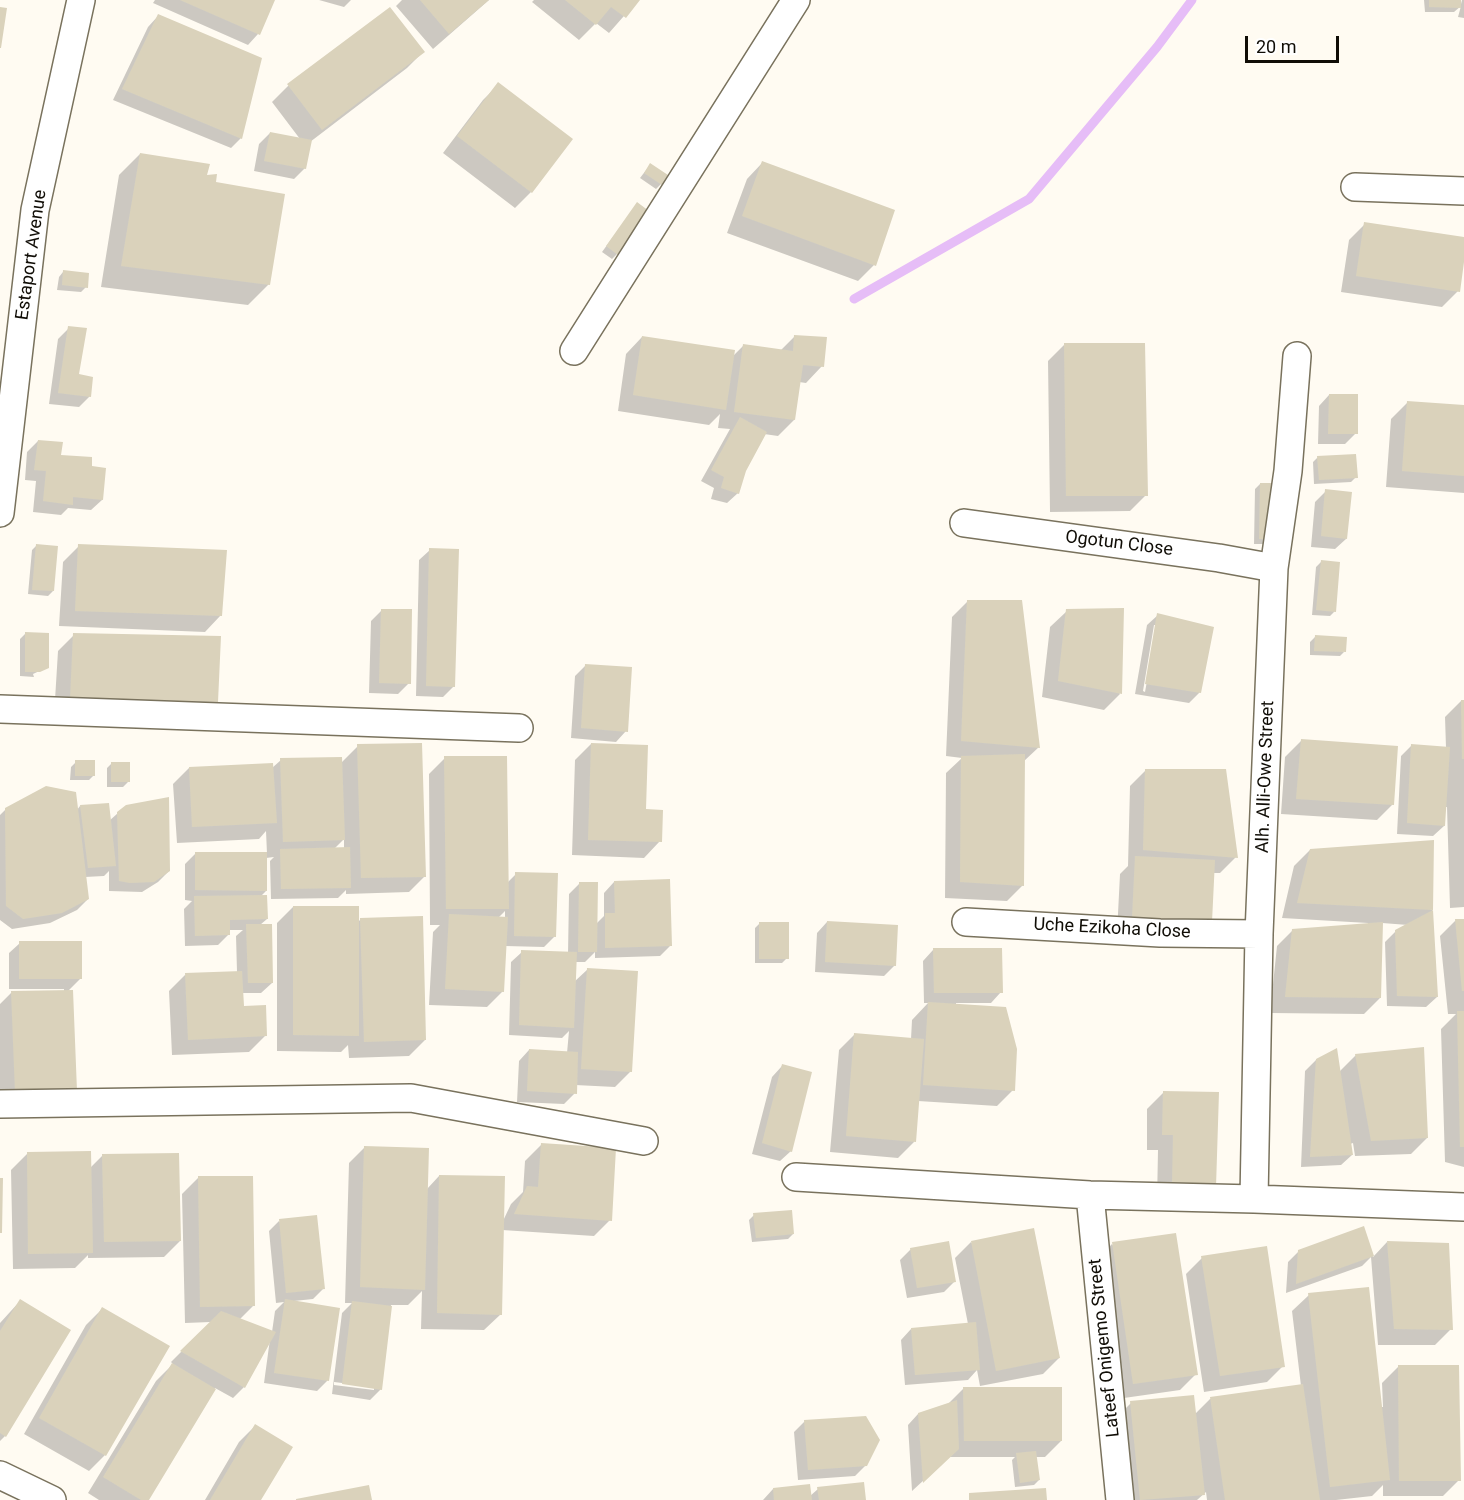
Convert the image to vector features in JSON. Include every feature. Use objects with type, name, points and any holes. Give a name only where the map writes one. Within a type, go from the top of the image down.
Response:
[{"type":"street","name":"Estaport Avenue","points":[[0,513],[35,210],[81,0]]},
{"type":"street","points":[[574,351],[796,0]]},
{"type":"street","points":[[1355,187],[1464,191]]},
{"type":"street","name":"Alh. Alli-Owe Street","points":[[1254,1198],[1259,934],[1274,568],[1288,471],[1297,356]]},
{"type":"street","name":"Ogotun Close","points":[[964,523],[1219,558],[1274,568]]},
{"type":"street","points":[[0,709],[519,728]]},
{"type":"street","name":"Uche Ezikoha Close","points":[[966,921],[1160,933],[1259,934]]},
{"type":"street","points":[[0,1104],[411,1098],[644,1141]]},
{"type":"street","points":[[796,1177],[1090,1195],[1254,1198],[1464,1207]]},
{"type":"street","name":"Lateef Onigemo Street","points":[[1090,1195],[1120,1500]]},
{"type":"street","points":[[0,1475],[52,1500]]},
{"type":"building","points":[[180,0],[275,0],[260,35]]},
{"type":"building","points":[[420,0],[489,0],[449,34]]},
{"type":"building","points":[[565,0],[640,0],[626,18],[611,7],[596,25]]},
{"type":"building","points":[[1429,0],[1461,0],[1461,8],[1429,7]]},
{"type":"building","points":[[0,7],[7,8],[1,48],[0,48]]},
{"type":"building","points":[[390,7],[425,52],[322,130],[287,84]]},
{"type":"building","points":[[158,14],[262,58],[242,139],[122,89]]},
{"type":"building","points":[[498,82],[573,139],[532,193],[457,136]]},
{"type":"building","points":[[270,132],[312,140],[306,169],[264,161]]},
{"type":"building","points":[[140,153],[210,164],[207,175],[217,174],[216,182],[285,194],[270,285],[121,266]]},
{"type":"building","points":[[762,161],[895,210],[876,266],[742,216]]},
{"type":"building","points":[[650,163],[668,175],[662,185],[644,173]]},
{"type":"building","points":[[637,202],[649,211],[618,255],[606,246]]},
{"type":"building","points":[[1364,222],[1464,237],[1464,262],[1460,292],[1356,276]]},
{"type":"building","points":[[63,270],[89,273],[88,288],[62,285]]},
{"type":"building","points":[[68,326],[87,328],[79,374],[93,377],[91,397],[58,393]]},
{"type":"building","points":[[794,335],[827,337],[824,367],[803,365],[795,420],[734,412],[743,344],[793,351]]},
{"type":"building","points":[[642,336],[735,350],[726,410],[633,395]]},
{"type":"building","points":[[1064,343],[1145,343],[1148,496],[1066,496]]},
{"type":"building","points":[[1329,394],[1358,394],[1358,434],[1328,434]]},
{"type":"building","points":[[1407,401],[1464,405],[1464,476],[1402,471]]},
{"type":"building","points":[[740,417],[767,432],[746,471],[739,494],[721,488],[724,477],[711,470]]},
{"type":"building","points":[[38,440],[63,442],[61,455],[92,457],[92,466],[106,468],[103,500],[73,497],[73,505],[43,501],[46,471],[34,470]]},
{"type":"building","points":[[1356,454],[1358,478],[1319,480],[1317,456]]},
{"type":"building","points":[[1260,483],[1276,483],[1275,540],[1259,539]]},
{"type":"building","points":[[1325,489],[1352,492],[1347,539],[1321,536]]},
{"type":"building","points":[[36,544],[58,546],[54,591],[32,590]]},
{"type":"building","points":[[78,544],[227,550],[222,616],[75,611]]},
{"type":"building","points":[[429,548],[459,549],[455,687],[426,686]]},
{"type":"building","points":[[1321,560],[1340,562],[1336,612],[1316,610]]},
{"type":"building","points":[[967,600],[1022,600],[1040,748],[961,741]]},
{"type":"building","points":[[1124,608],[1122,694],[1058,681],[1066,609]]},
{"type":"building","points":[[381,609],[412,609],[411,684],[379,683]]},
{"type":"building","points":[[1157,613],[1214,627],[1201,693],[1145,684]]},
{"type":"building","points":[[25,632],[49,633],[49,668],[40,672],[25,672]]},
{"type":"building","points":[[73,633],[221,636],[218,702],[70,700]]},
{"type":"building","points":[[1315,635],[1347,637],[1346,652],[1314,651]]},
{"type":"building","points":[[585,664],[632,667],[628,732],[581,728]]},
{"type":"building","points":[[1461,700],[1464,700],[1464,759],[1462,759]]},
{"type":"building","points":[[1301,739],[1398,746],[1394,805],[1296,799]]},
{"type":"building","points":[[422,743],[426,877],[361,878],[357,744]]},
{"type":"building","points":[[591,743],[648,745],[646,809],[663,810],[662,842],[588,840]]},
{"type":"building","points":[[1411,744],[1450,747],[1445,826],[1407,823]]},
{"type":"building","points":[[1025,754],[1024,886],[960,882],[961,756]]},
{"type":"building","points":[[444,756],[507,756],[509,909],[446,909]]},
{"type":"building","points":[[342,757],[345,840],[283,842],[280,758]]},
{"type":"building","points":[[75,760],[95,760],[95,776],[75,776]]},
{"type":"building","points":[[111,762],[130,762],[130,782],[111,782]]},
{"type":"building","points":[[273,763],[277,823],[192,827],[189,767]]},
{"type":"building","points":[[1145,769],[1226,769],[1238,858],[1143,850]]},
{"type":"building","points":[[46,786],[76,792],[89,899],[62,913],[23,919],[6,906],[5,808]]},
{"type":"building","points":[[169,797],[170,871],[154,882],[119,881],[117,812],[126,805]]},
{"type":"building","points":[[109,803],[116,866],[88,868],[80,805]]},
{"type":"building","points":[[1434,840],[1433,910],[1297,903],[1310,849]]},
{"type":"building","points":[[350,847],[351,888],[281,889],[280,849]]},
{"type":"building","points":[[195,852],[267,852],[267,891],[195,890]]},
{"type":"building","points":[[1135,856],[1215,860],[1212,922],[1132,918]]},
{"type":"building","points":[[515,872],[558,873],[556,937],[514,936]]},
{"type":"building","points":[[670,879],[672,946],[605,948],[605,913],[615,913],[614,881]]},
{"type":"building","points":[[579,882],[598,882],[597,952],[578,952]]},
{"type":"building","points":[[267,895],[268,919],[230,920],[230,935],[195,936],[194,896]]},
{"type":"building","points":[[293,906],[359,906],[359,1036],[293,1035]]},
{"type":"building","points":[[1433,910],[1438,997],[1397,996],[1395,930]]},
{"type":"building","points":[[449,914],[508,917],[504,992],[445,989]]},
{"type":"building","points":[[423,916],[426,1040],[364,1042],[360,918]]},
{"type":"building","points":[[1455,919],[1464,919],[1464,991],[1462,991]]},
{"type":"building","points":[[827,921],[898,925],[896,966],[825,962]]},
{"type":"building","points":[[759,922],[789,922],[789,959],[759,959]]},
{"type":"building","points":[[1383,922],[1381,998],[1285,997],[1292,929]]},
{"type":"building","points":[[246,924],[272,924],[273,983],[248,983]]},
{"type":"building","points":[[19,941],[82,941],[82,979],[19,979]]},
{"type":"building","points":[[933,948],[1002,948],[1003,993],[934,993]]},
{"type":"building","points":[[521,950],[577,952],[574,1028],[519,1025]]},
{"type":"building","points":[[587,968],[638,971],[632,1072],[581,1069]]},
{"type":"building","points":[[242,971],[244,1006],[266,1005],[267,1036],[188,1040],[185,973]]},
{"type":"building","points":[[73,990],[77,1091],[15,1093],[11,991]]},
{"type":"building","points":[[928,1002],[1006,1007],[1017,1049],[1015,1091],[923,1085]]},
{"type":"building","points":[[1457,1011],[1464,1011],[1464,1147],[1460,1147]]},
{"type":"building","points":[[854,1033],[924,1039],[916,1142],[846,1136]]},
{"type":"building","points":[[1424,1047],[1428,1138],[1371,1141],[1355,1054]]},
{"type":"building","points":[[1337,1048],[1353,1155],[1310,1157],[1316,1059]]},
{"type":"building","points":[[529,1049],[578,1052],[577,1094],[527,1091]]},
{"type":"building","points":[[782,1064],[812,1072],[792,1152],[762,1143]]},
{"type":"building","points":[[1163,1091],[1219,1092],[1216,1187],[1172,1185],[1173,1135],[1162,1135]]},
{"type":"building","points":[[541,1143],[616,1148],[612,1221],[514,1214],[527,1186],[538,1187]]},
{"type":"building","points":[[364,1146],[429,1148],[425,1290],[360,1287]]},
{"type":"building","points":[[91,1151],[93,1253],[28,1254],[27,1152]]},
{"type":"building","points":[[179,1153],[181,1241],[104,1242],[102,1154]]},
{"type":"building","points":[[439,1175],[505,1176],[502,1315],[437,1313]]},
{"type":"building","points":[[198,1176],[253,1176],[255,1306],[200,1307]]},
{"type":"building","points":[[0,1178],[3,1178],[2,1233],[0,1233]]},
{"type":"building","points":[[792,1210],[794,1234],[756,1238],[753,1213]]},
{"type":"building","points":[[317,1215],[325,1289],[286,1293],[279,1219]]},
{"type":"building","points":[[1364,1226],[1374,1256],[1296,1284],[1298,1250]]},
{"type":"building","points":[[1034,1228],[1060,1358],[996,1371],[971,1241]]},
{"type":"building","points":[[1176,1233],[1198,1375],[1133,1384],[1112,1242]]},
{"type":"building","points":[[949,1241],[956,1282],[917,1288],[910,1248]]},
{"type":"building","points":[[1387,1241],[1449,1243],[1453,1330],[1394,1329]]},
{"type":"building","points":[[1267,1246],[1285,1367],[1220,1376],[1201,1256]]},
{"type":"building","points":[[1369,1287],[1390,1480],[1330,1487],[1308,1293]]},
{"type":"building","points":[[20,1299],[71,1330],[6,1437],[0,1433],[0,1331]]},
{"type":"building","points":[[285,1299],[340,1308],[329,1381],[274,1373]]},
{"type":"building","points":[[352,1301],[392,1306],[382,1390],[342,1384]]},
{"type":"building","points":[[102,1307],[170,1346],[106,1456],[39,1418]]},
{"type":"building","points":[[221,1311],[276,1332],[245,1388],[180,1351]]},
{"type":"building","points":[[976,1322],[980,1370],[915,1375],[911,1328]]},
{"type":"building","points":[[172,1363],[216,1389],[149,1500],[141,1500],[103,1477]]},
{"type":"building","points":[[1398,1365],[1459,1365],[1461,1481],[1399,1481]]},
{"type":"building","points":[[1303,1384],[1320,1500],[1225,1500],[1210,1397]]},
{"type":"building","points":[[963,1387],[1062,1387],[1062,1441],[964,1441]]},
{"type":"building","points":[[1194,1395],[1205,1495],[1140,1500],[1130,1401]]},
{"type":"building","points":[[957,1400],[959,1449],[923,1483],[918,1413]]},
{"type":"building","points":[[866,1416],[880,1440],[867,1466],[808,1470],[804,1420]]},
{"type":"building","points":[[255,1424],[293,1447],[261,1500],[210,1500]]},
{"type":"building","points":[[1036,1451],[1040,1480],[1020,1483],[1016,1453]]},
{"type":"building","points":[[864,1482],[866,1500],[819,1500],[817,1487]]},
{"type":"building","points":[[810,1484],[812,1500],[774,1500],[773,1488]]},
{"type":"building","points":[[369,1485],[372,1500],[296,1500],[296,1499]]},
{"type":"building","points":[[1046,1488],[1047,1500],[969,1500],[969,1493]]},
{"type":"waterway","points":[[854,299],[1029,199],[1157,47],[1192,0]]}]
